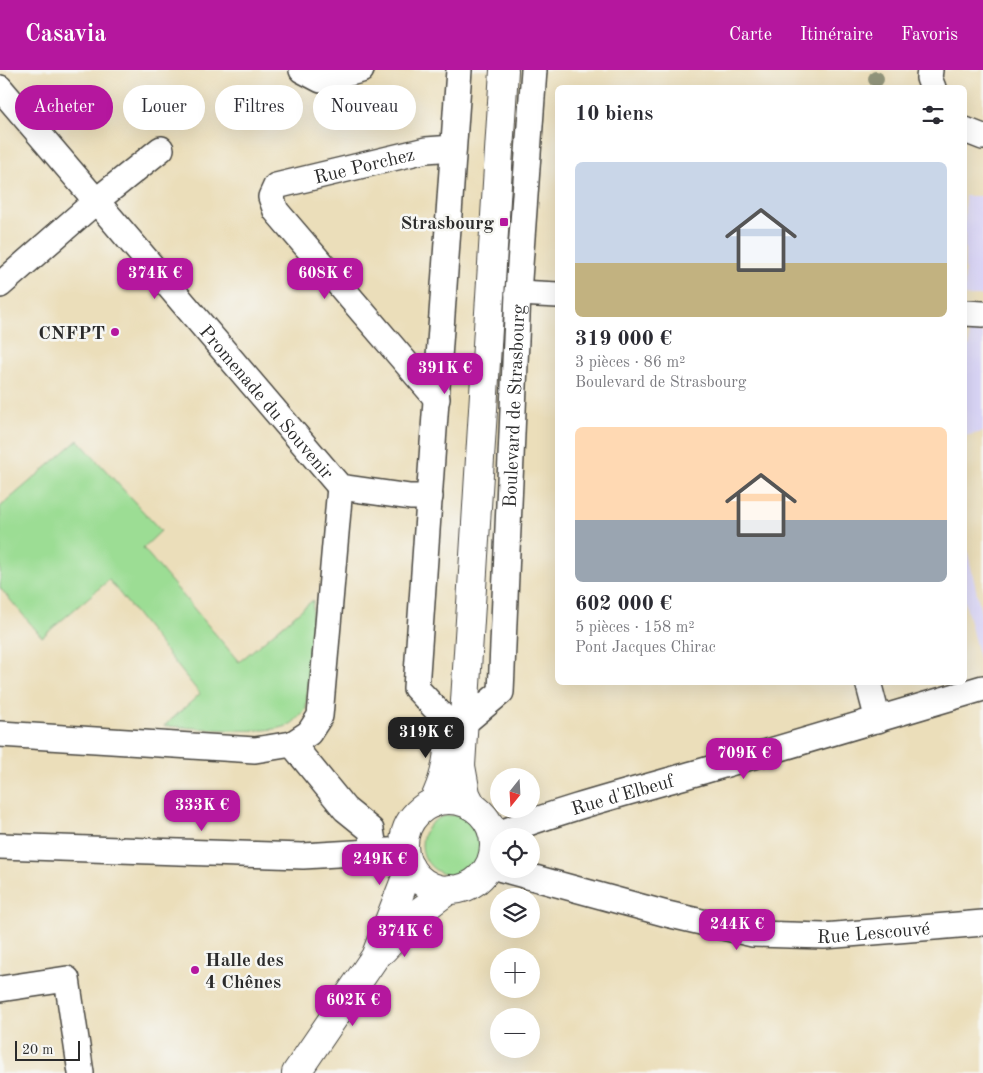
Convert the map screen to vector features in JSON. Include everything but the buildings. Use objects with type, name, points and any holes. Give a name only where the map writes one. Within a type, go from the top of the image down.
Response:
[{"type":"main road","name":"Boulevard de Strasbourg","points":[[472,806],[466,794],[457,724],[469,340],[487,70]]},
{"type":"main road","name":"Boulevard de Strasbourg","points":[[433,803],[447,766],[457,724],[504,70]]},
{"type":"main road","points":[[490,828],[482,814],[472,806],[459,801],[446,800],[433,803],[422,809],[414,817],[404,838],[407,859],[417,876],[427,884],[450,890],[465,887],[490,871]]},
{"type":"main road","points":[[375,957],[407,859]]},
{"type":"main road","points":[[296,1073],[375,957],[419,912],[450,890]]},
{"type":"street","points":[[302,70],[321,80],[361,70]]},
{"type":"street","points":[[457,724],[416,688],[459,70]]},
{"type":"street","name":"Boulevard de Strasbourg","points":[[457,724],[501,692],[518,293],[534,70]]},
{"type":"street","points":[[930,70],[929,78],[932,85]]},
{"type":"street","name":"Promenade du Souvenir","points":[[0,88],[340,487],[410,497],[430,497]]},
{"type":"street","points":[[967,131],[983,137]]},
{"type":"street","name":"Rue Porchez","points":[[437,398],[276,211],[271,197],[276,186],[426,150],[453,148]]},
{"type":"street","points":[[4,272],[161,149]]},
{"type":"street","points":[[518,293],[555,294]]},
{"type":"street","points":[[967,314],[983,314]]},
{"type":"street","points":[[0,734],[255,750],[292,744],[309,733],[320,716],[340,487]]},
{"type":"street","points":[[869,685],[878,720]]},
{"type":"street","name":"Rue d'Elbeuf","points":[[513,828],[983,688]]},
{"type":"street","points":[[292,744],[345,809],[371,830],[375,853]]},
{"type":"street","points":[[0,846],[303,856],[375,853],[407,859]]},
{"type":"street","name":"Rue Lescouvé","points":[[537,878],[667,914],[752,934],[824,936],[983,923]]},
{"type":"street","points":[[0,989],[67,979],[81,1073]]},
{"type":"shaded area","points":[[967,196],[983,196],[983,296],[967,296]]},
{"type":"shaded area","points":[[969,332],[983,333],[983,432],[967,436],[967,346],[970,346]]},
{"type":"shaded area","points":[[967,549],[983,621],[983,667],[981,667],[967,610]]},
{"type":"green space","points":[[78,440],[161,531],[143,548],[239,662],[313,600],[306,709],[291,724],[264,730],[164,726],[200,694],[109,580],[42,637],[0,588],[0,507]]},
{"type":"green space","points":[[452,815],[468,820],[473,824],[477,829],[482,845],[477,861],[473,866],[468,870],[452,875],[436,870],[431,866],[427,861],[422,845],[427,829],[431,824],[436,820]]},
{"type":"place","name":"Strasbourg","points":[[504,222]]},
{"type":"place","name":"CNFPT","points":[[115,332]]},
{"type":"place","name":"Halle des 4 Chênes","points":[[195,970]]}]
